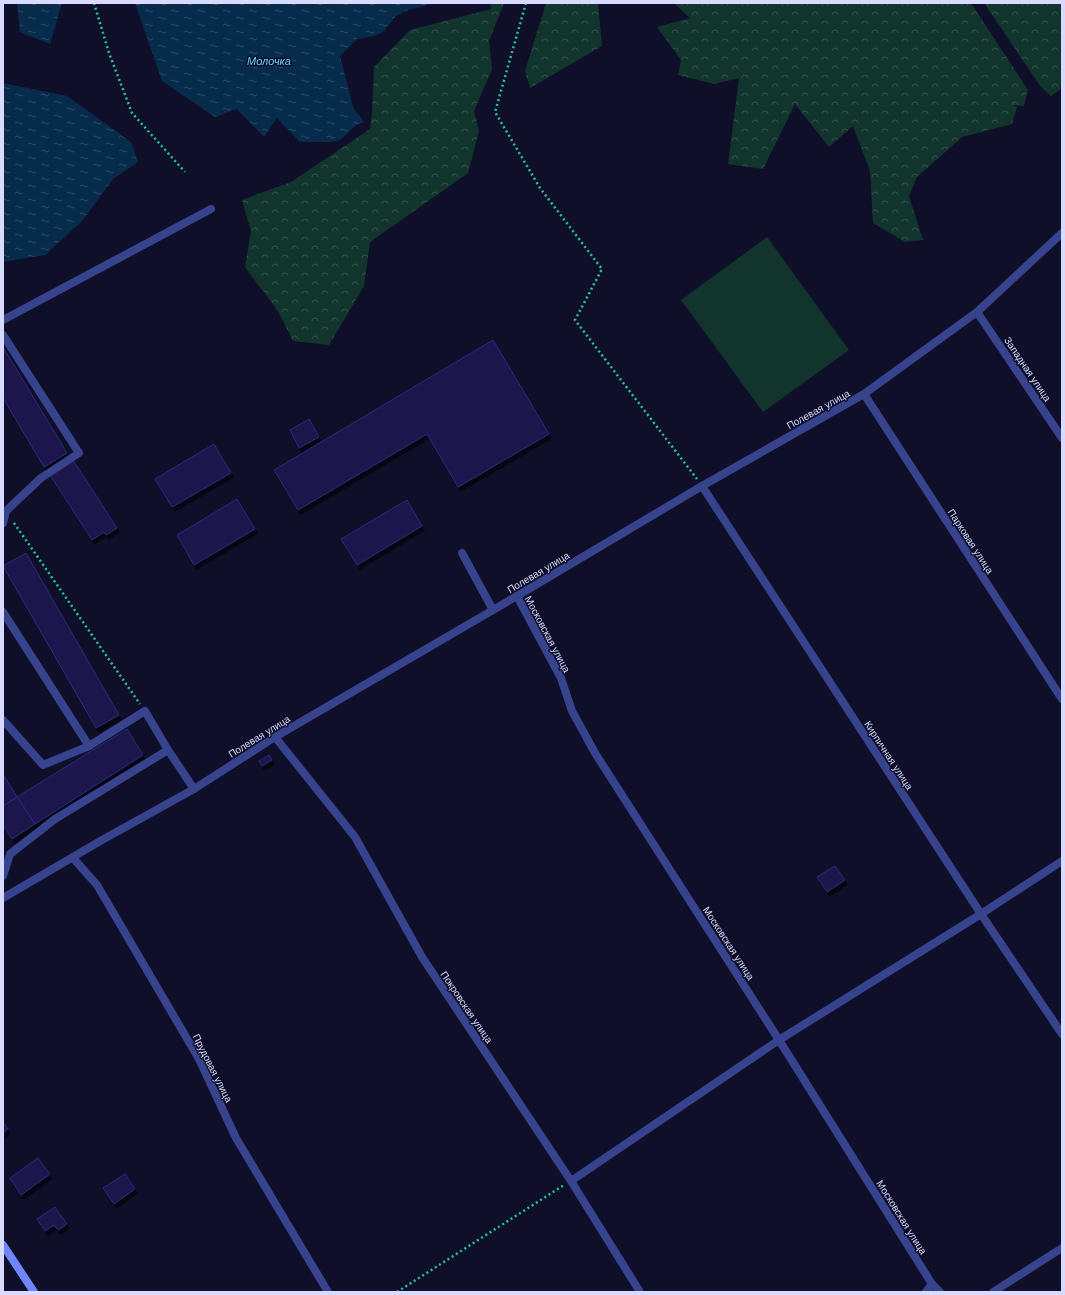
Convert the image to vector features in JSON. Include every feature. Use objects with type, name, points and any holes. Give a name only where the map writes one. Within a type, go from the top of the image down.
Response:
[{"type":"main road","points":[[3,1245],[34,1292]]},
{"type":"street","points":[[3,320],[211,209]]},
{"type":"street","name":"Полевая улица","points":[[3,898],[194,789],[275,737],[702,486],[864,394],[977,312],[1062,233]]},
{"type":"street","name":"Западная улица","points":[[977,312],[1062,438]]},
{"type":"street","points":[[3,335],[79,453],[41,478],[4,510],[3,523]]},
{"type":"street","name":"Парковая улица","points":[[864,394],[1062,699]]},
{"type":"street","name":"Кирпичная улица","points":[[702,486],[981,914],[1062,1034]]},
{"type":"street","points":[[462,553],[493,610]]},
{"type":"street","name":"Московская улица","points":[[517,596],[561,678],[572,711],[595,753],[779,1040],[932,1284],[940,1292]]},
{"type":"street","points":[[3,612],[89,746]]},
{"type":"street","points":[[3,720],[43,765],[89,746],[145,711],[168,750],[194,789]]},
{"type":"street","name":"Покровская улица","points":[[275,737],[355,838],[422,957],[571,1181],[640,1292]]},
{"type":"street","points":[[3,876],[10,854],[55,819],[168,750]]},
{"type":"street","name":"Прудовая улица","points":[[73,858],[97,885],[200,1059],[236,1138],[328,1292]]},
{"type":"street","points":[[571,1181],[779,1040],[981,914],[1062,861]]},
{"type":"street","points":[[993,1292],[1062,1248]]},
{"type":"street","points":[[926,1292],[932,1284]]},
{"type":"path","points":[[94,3],[109,53],[132,113],[185,172]]},
{"type":"path","points":[[526,3],[495,112],[540,188],[602,269],[574,320],[702,486]]},
{"type":"path","points":[[4,510],[145,711]]},
{"type":"path","points":[[396,1292],[571,1181]]},
{"type":"green space","points":[[490,3],[504,3],[489,41],[492,69],[474,111],[479,131],[468,173],[370,242],[364,286],[329,345],[293,341],[278,311],[245,267],[251,231],[242,200],[291,182],[370,129],[374,67],[410,30],[491,9]]},
{"type":"green space","points":[[546,3],[598,3],[602,46],[530,88],[525,71]]},
{"type":"green space","points":[[674,3],[971,3],[1028,90],[1024,106],[1013,105],[1017,107],[1012,124],[962,137],[917,177],[909,196],[923,240],[905,242],[873,223],[870,171],[853,126],[829,147],[795,104],[763,169],[728,164],[739,78],[714,84],[678,75],[681,60],[657,27],[690,18]]},
{"type":"green space","points":[[984,3],[1062,3],[1062,88],[1051,96],[1041,87]]},
{"type":"green space","points":[[767,237],[849,350],[763,412],[681,300]]},
{"type":"water","points":[[17,3],[62,3],[50,44],[20,32]]},
{"type":"water","name":"Молочка","points":[[135,3],[436,3],[408,10],[396,16],[384,31],[375,36],[357,39],[340,56],[354,110],[364,122],[356,125],[340,140],[330,142],[300,142],[277,118],[264,137],[237,109],[215,117],[162,81]]},
{"type":"water","points":[[3,83],[67,96],[131,142],[138,162],[113,179],[82,221],[45,255],[3,262]]},
{"type":"building","points":[[493,340],[549,434],[458,487],[427,434],[298,510],[274,470]]},
{"type":"building","points":[[3,347],[67,453],[44,467],[3,398]]},
{"type":"building","points":[[309,419],[319,437],[299,448],[290,430]]},
{"type":"building","points":[[214,444],[231,473],[172,507],[155,479]]},
{"type":"building","points":[[73,460],[117,528],[106,535],[104,532],[92,540],[50,475]]},
{"type":"building","points":[[237,499],[255,529],[194,565],[177,535]]},
{"type":"building","points":[[407,500],[422,526],[357,565],[341,539]]},
{"type":"building","points":[[26,553],[119,715],[96,728],[3,566]]},
{"type":"building","points":[[127,729],[143,755],[35,824],[17,797]]},
{"type":"building","points":[[269,755],[272,760],[262,766],[259,761]]},
{"type":"building","points":[[3,774],[17,797],[3,806]]},
{"type":"building","points":[[17,797],[35,824],[12,839],[3,825],[3,806]]},
{"type":"building","points":[[835,866],[845,880],[827,892],[817,877]]},
{"type":"building","points":[[3,1122],[8,1129],[3,1133]]},
{"type":"building","points":[[38,1158],[50,1174],[21,1195],[10,1178]]},
{"type":"building","points":[[125,1174],[135,1189],[114,1204],[103,1188]]},
{"type":"building","points":[[55,1207],[67,1224],[58,1230],[54,1225],[45,1231],[37,1219]]}]
